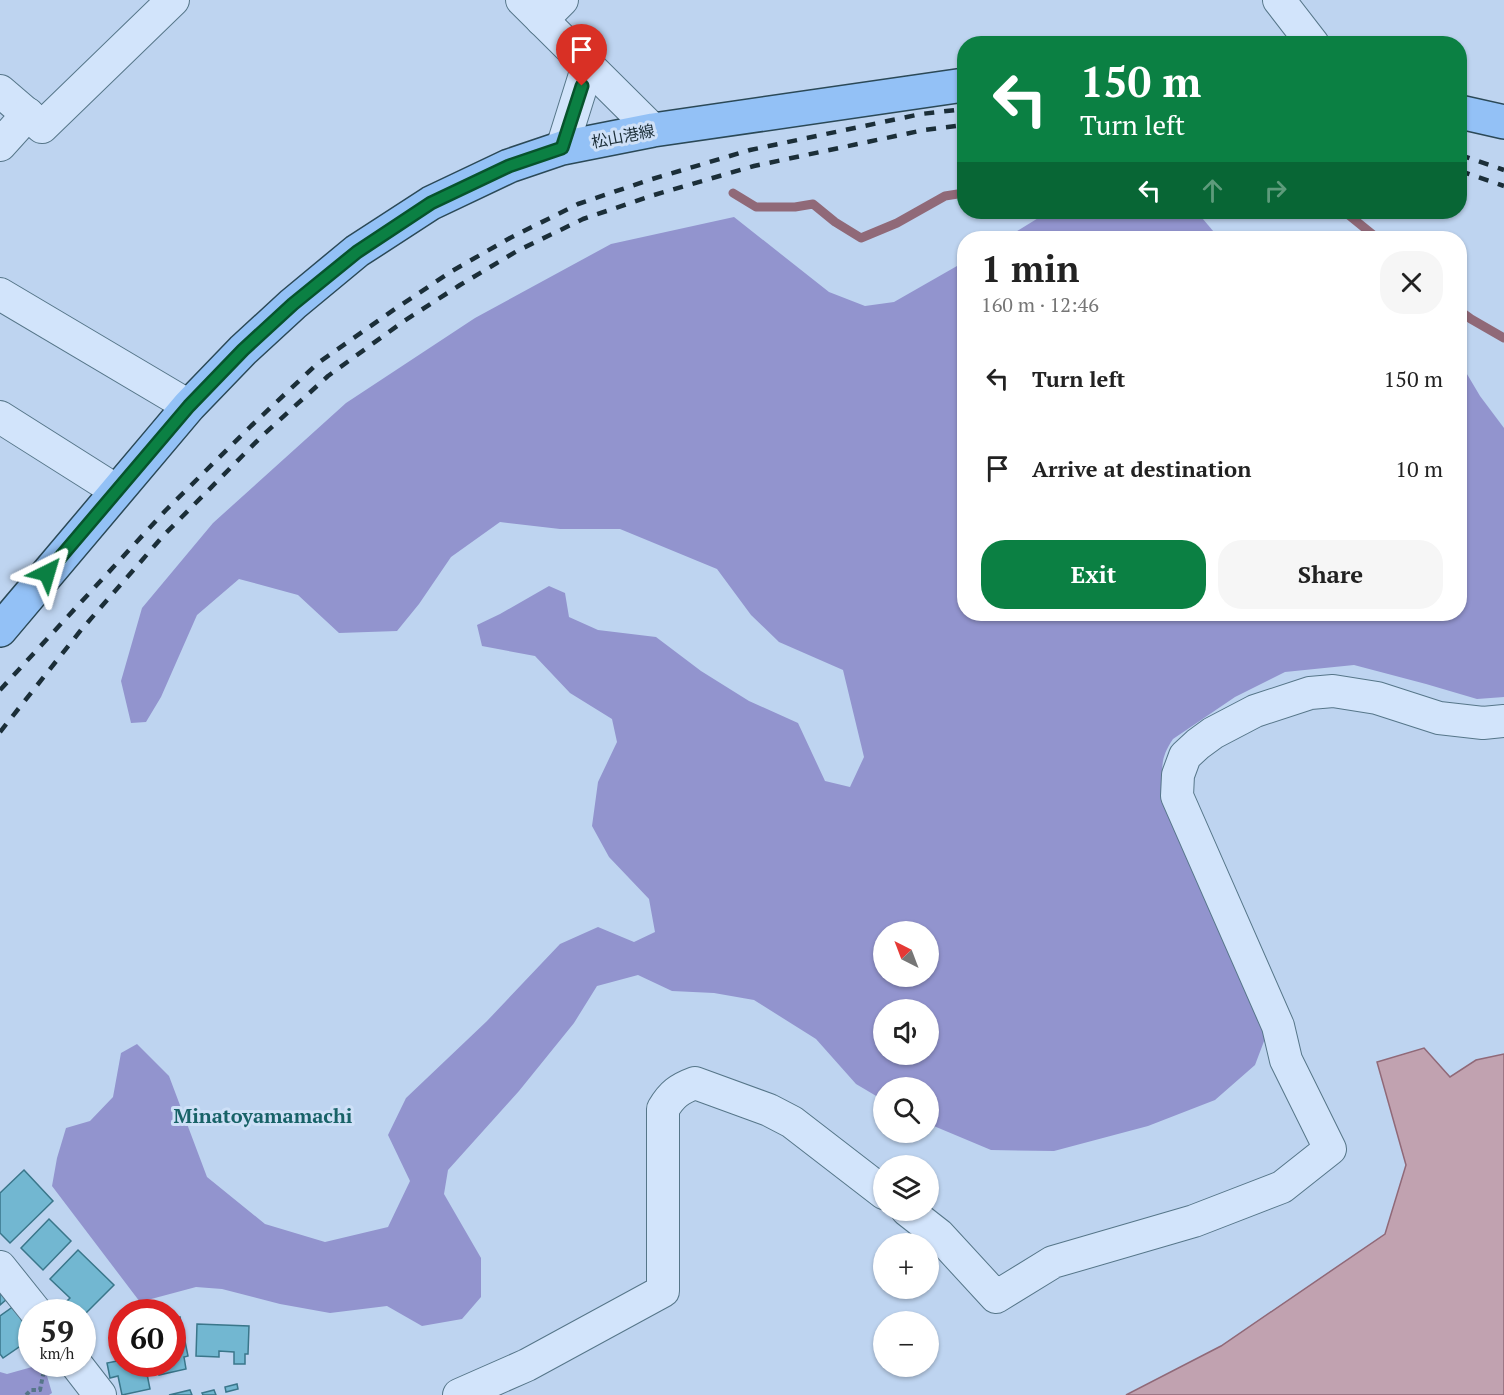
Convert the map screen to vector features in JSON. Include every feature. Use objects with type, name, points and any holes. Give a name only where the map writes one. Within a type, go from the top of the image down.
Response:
[{"type":"main road","name":"松山港線","points":[[0,630],[189,406],[243,350],[285,311],[357,252],[431,203],[509,166],[562,148],[653,130],[957,86]]},
{"type":"main road","points":[[1467,114],[1504,122]]},
{"type":"street","points":[[0,92],[42,127],[173,0]]},
{"type":"street","points":[[1279,0],[1307,36]]},
{"type":"street","points":[[542,7],[588,65],[653,130]]},
{"type":"street","points":[[562,148],[588,65]]},
{"type":"street","points":[[0,145],[27,114]]},
{"type":"street","points":[[0,294],[189,406]]},
{"type":"street","points":[[0,417],[117,491]]},
{"type":"street","points":[[921,1221],[939,1235],[996,1297],[1053,1262],[1194,1221],[1282,1187],[1330,1149],[1286,1060],[1278,1026],[1177,796],[1178,775],[1185,756],[1213,733],[1255,711],[1310,693],[1333,691],[1377,698],[1439,718],[1483,723],[1504,721]]},
{"type":"street","points":[[459,1395],[527,1365],[663,1291],[663,1109],[670,1097],[682,1088],[696,1083],[769,1110],[792,1122],[873,1185]]},
{"type":"street","points":[[0,1267],[26,1299]]},
{"type":"street","points":[[86,1377],[100,1395]]},
{"type":"path","points":[[26,1395],[31,1390],[40,1390],[43,1377]]},
{"type":"shaded area","points":[[734,217],[829,292],[865,306],[894,302],[957,266],[957,621],[1467,621],[1467,374],[1504,428],[1504,697],[1477,699],[1354,665],[1285,672],[1235,697],[1173,739],[1164,756],[1162,770],[1169,803],[1272,1020],[1255,1065],[1215,1100],[1148,1126],[1054,1151],[991,1150],[939,1128],[939,1077],[873,1077],[873,1094],[856,1084],[816,1039],[754,1000],[714,993],[672,991],[638,975],[597,986],[574,1023],[519,1091],[448,1170],[444,1194],[481,1258],[481,1297],[462,1319],[422,1326],[387,1306],[330,1313],[280,1304],[222,1289],[196,1287],[151,1299],[138,1299],[52,1186],[66,1128],[90,1121],[113,1097],[121,1053],[137,1044],[169,1076],[207,1177],[265,1224],[325,1242],[388,1227],[410,1181],[388,1135],[406,1098],[487,1021],[560,944],[598,927],[634,942],[655,932],[649,899],[609,857],[592,826],[598,782],[617,742],[612,719],[570,693],[535,656],[482,646],[477,625],[549,586],[565,593],[569,617],[598,630],[656,637],[701,671],[749,701],[798,723],[825,781],[850,787],[864,757],[843,670],[779,642],[751,615],[717,569],[620,529],[560,529],[500,522],[451,557],[419,604],[397,631],[339,633],[298,595],[239,579],[197,615],[161,697],[146,722],[131,723],[121,681],[142,608],[213,523],[346,403],[475,318],[611,244]]},
{"type":"shaded area","points":[[1037,219],[1203,219],[1213,231],[1017,231]]},
{"type":"shaded area","points":[[1424,1048],[1450,1077],[1476,1060],[1504,1054],[1504,1395],[1126,1395],[1221,1346],[1385,1234],[1406,1165],[1377,1062]]},
{"type":"shaded area","points":[[18,1371],[18,1377],[47,1377],[52,1393],[49,1395],[0,1395],[0,1372],[7,1374]]},
{"type":"building","points":[[24,1170],[53,1201],[10,1243],[0,1233],[0,1193]]},
{"type":"building","points":[[49,1219],[71,1241],[43,1270],[21,1248]]},
{"type":"building","points":[[78,1250],[114,1285],[96,1303],[96,1299],[69,1299],[50,1279]]},
{"type":"building","points":[[0,1291],[7,1299],[0,1305]]},
{"type":"building","points":[[14,1306],[18,1311],[18,1348],[3,1358],[0,1354],[0,1316]]},
{"type":"building","points":[[197,1324],[249,1326],[248,1354],[245,1354],[245,1364],[234,1364],[234,1352],[219,1351],[219,1357],[196,1356]]},
{"type":"building","points":[[118,1377],[148,1377],[150,1389],[122,1395]]},
{"type":"building","points":[[237,1384],[238,1389],[226,1392],[225,1387]]},
{"type":"building","points":[[190,1390],[192,1395],[169,1395]]},
{"type":"building","points":[[214,1390],[216,1395],[203,1395],[202,1393]]},
{"type":"waterway","points":[[733,193],[756,207],[795,207],[813,204],[835,222],[861,238],[897,223],[945,196],[957,194]]},
{"type":"waterway","points":[[1354,219],[1368,231]]},
{"type":"waterway","points":[[1467,316],[1504,338]]},
{"type":"railway","points":[[0,690],[166,510],[318,363],[452,271],[510,238],[578,204],[649,180],[750,150],[921,114],[957,110]]},
{"type":"railway","points":[[0,732],[81,630],[164,535],[262,436],[328,376],[404,321],[460,285],[517,251],[583,219],[654,195],[754,166],[924,130],[957,126]]},
{"type":"railway","points":[[1467,157],[1504,170]]},
{"type":"railway","points":[[1467,173],[1504,186]]},
{"type":"district","name":"Minatoyamamachi","points":[[263,1116]]},
{"type":"route","points":[[47,573],[189,406],[243,350],[293,304],[357,252],[431,203],[509,166],[562,148],[582,86]]}]
